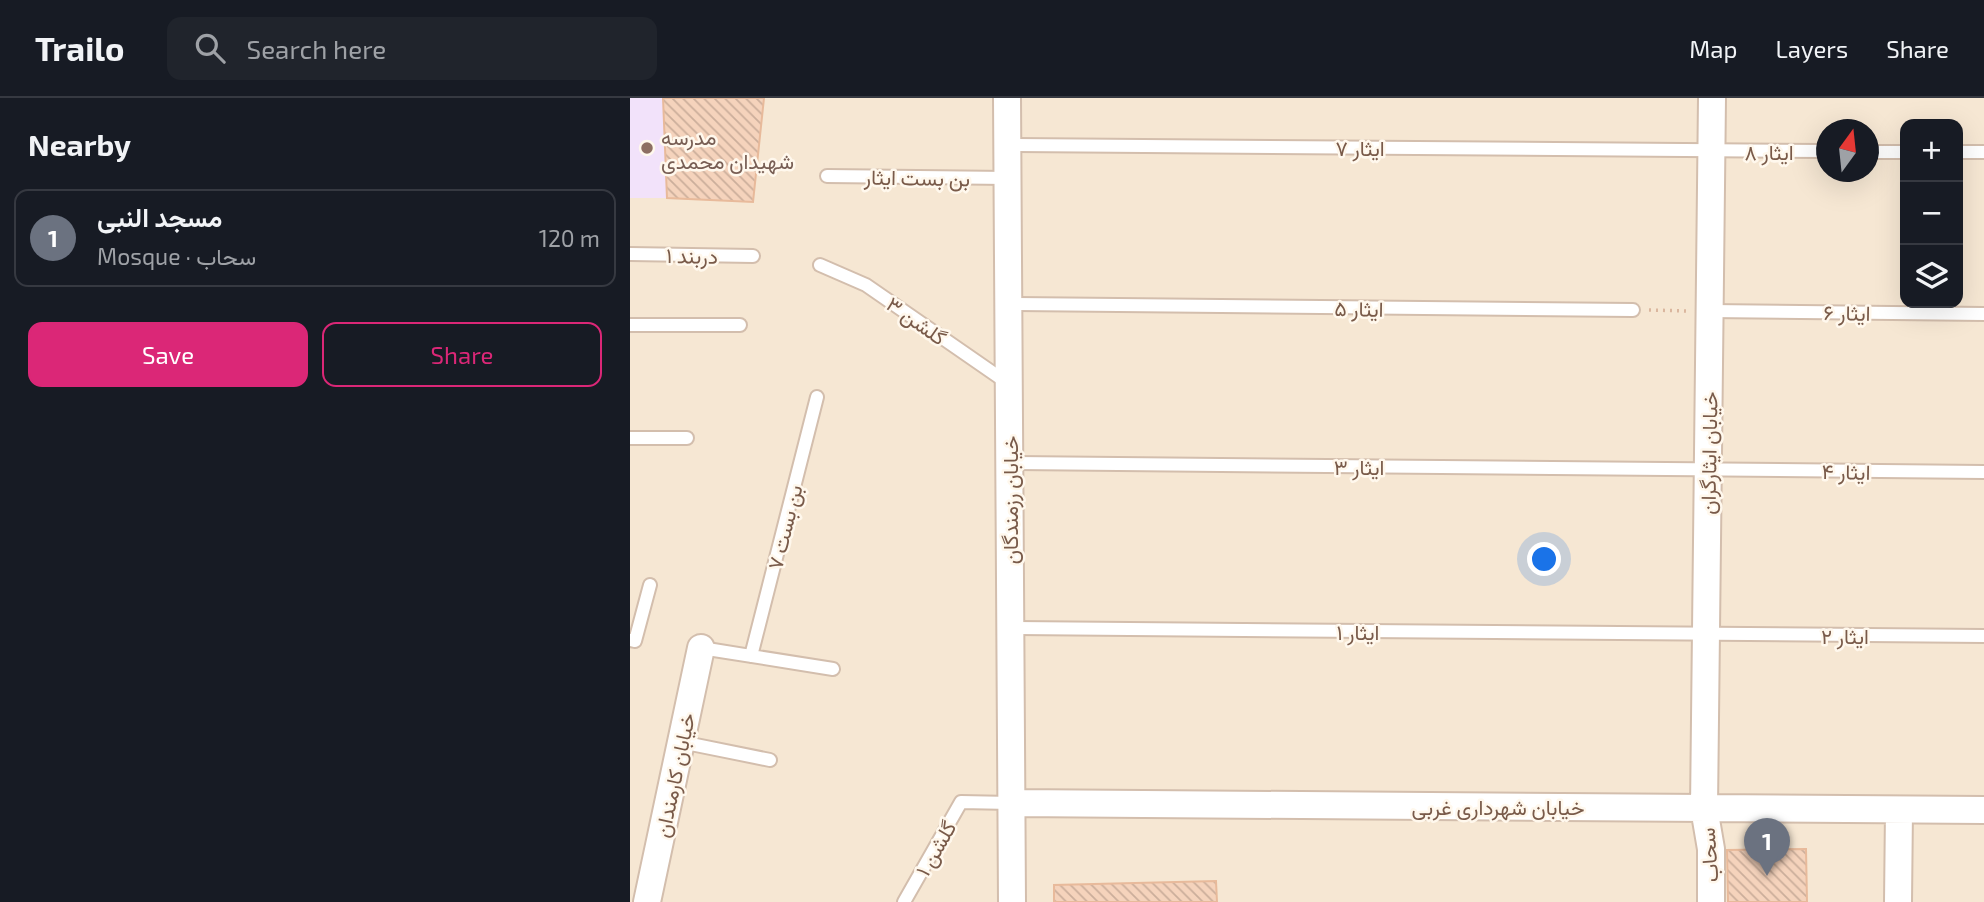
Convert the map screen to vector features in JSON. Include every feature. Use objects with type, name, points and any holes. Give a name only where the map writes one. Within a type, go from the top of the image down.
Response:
[{"type":"street","name":"خیابان رزمندگان","points":[[1007,98],[1012,902]]},
{"type":"street","name":"خیابان ایثارگران","points":[[1704,808],[1712,98]]},
{"type":"street","name":"خیابان کارمندان","points":[[647,902],[701,648]]},
{"type":"street","name":"خیابان شهرداری غربی","points":[[1011,803],[1984,810]]},
{"type":"street","name":"سحاب","points":[[1704,808],[1711,849],[1711,902]]},
{"type":"street","points":[[1898,902],[1899,810]]},
{"type":"lane","name":"ایثار ۷","points":[[1007,145],[1712,150]]},
{"type":"lane","name":"ایثار ۸","points":[[1712,150],[1816,151]]},
{"type":"lane","points":[[1879,152],[1900,152]]},
{"type":"lane","points":[[1963,152],[1984,152]]},
{"type":"lane","name":"بن بست ایثار","points":[[827,176],[1008,178]]},
{"type":"lane","name":"دربند ۱","points":[[630,254],[753,256]]},
{"type":"lane","name":"گلشن ۳","points":[[820,265],[866,285],[1009,384]]},
{"type":"lane","name":"ایثار ۵","points":[[1008,304],[1633,310]]},
{"type":"lane","name":"ایثار ۶","points":[[1710,311],[1984,314]]},
{"type":"lane","points":[[630,325],[740,325]]},
{"type":"lane","name":"بن بست ۷","points":[[751,656],[817,397]]},
{"type":"lane","points":[[630,438],[687,438]]},
{"type":"lane","name":"ایثار ۳","points":[[1009,463],[1708,470]]},
{"type":"lane","name":"ایثار ۴","points":[[1708,470],[1984,472]]},
{"type":"lane","points":[[633,641],[650,585]]},
{"type":"lane","name":"ایثار ۱","points":[[1010,628],[1706,634]]},
{"type":"lane","name":"ایثار ۲","points":[[1706,634],[1984,636]]},
{"type":"lane","points":[[701,648],[834,669]]},
{"type":"lane","points":[[681,742],[771,760]]},
{"type":"lane","name":"گلشن ۱","points":[[904,902],[961,802],[1011,803]]},
{"type":"path","points":[[1633,310],[1710,311]]},
{"type":"shaded area","points":[[630,98],[1984,98],[1984,902],[630,902]]},
{"type":"shaded area","name":"مدرسه شهیدان محمدی","points":[[630,98],[663,98],[667,198],[630,198]]},
{"type":"building","points":[[663,98],[764,98],[753,202],[667,198]]},
{"type":"building","points":[[1806,849],[1807,902],[1728,902],[1727,850]]},
{"type":"building","points":[[1216,881],[1217,902],[1054,902],[1054,885]]},
{"type":"place","name":"مدرسه شهیدان محمدی","points":[[647,148]]},
{"type":"place","name":"مسجد النبی","points":[[1767,876]]}]
